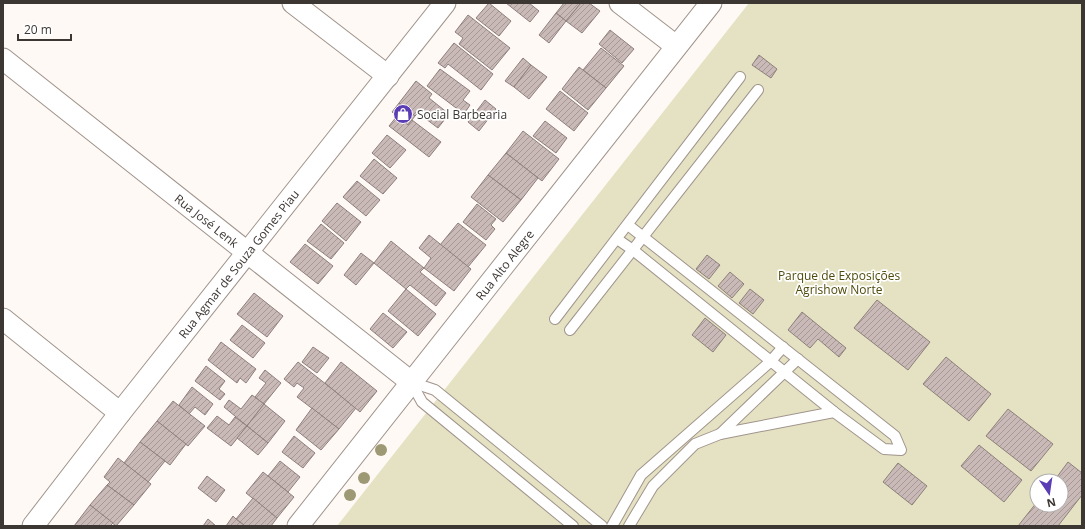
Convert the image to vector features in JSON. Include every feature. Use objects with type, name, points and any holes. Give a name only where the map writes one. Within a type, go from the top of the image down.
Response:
[{"type":"street","points":[[293,3],[388,76]]},
{"type":"street","name":"Rua Agmar de Souza Gomes Piau","points":[[32,526],[445,3]]},
{"type":"street","points":[[620,3],[676,46]]},
{"type":"street","name":"Rua Alto Alegre","points":[[298,526],[711,3]]},
{"type":"street","name":"Rua José Lenk","points":[[3,59],[411,382]]},
{"type":"street","points":[[3,319],[120,413]]},
{"type":"lane","points":[[556,319],[740,77]]},
{"type":"lane","points":[[570,330],[758,90]]},
{"type":"lane","points":[[617,239],[633,250],[770,362],[834,412],[884,449],[901,450],[896,436],[628,225]]},
{"type":"lane","points":[[612,526],[641,475],[770,362],[782,347]]},
{"type":"lane","points":[[720,434],[798,359]]},
{"type":"lane","points":[[411,382],[435,390],[530,465],[602,526]]},
{"type":"lane","points":[[411,382],[422,402],[573,526]]},
{"type":"lane","points":[[629,526],[653,486],[695,444],[720,434],[834,412]]},
{"type":"lane","points":[[518,480],[530,465]]},
{"type":"green space","name":"Parque de Exposições Agrishow Norte","points":[[749,3],[1082,3],[1082,526],[337,526]]},
{"type":"building","points":[[489,3],[511,21],[499,36],[476,18]]},
{"type":"building","points":[[506,3],[529,3],[539,11],[530,22]]},
{"type":"building","points":[[564,3],[581,3],[566,21],[556,13]]},
{"type":"building","points":[[581,3],[589,3],[600,11],[582,33],[566,21]]},
{"type":"building","points":[[556,13],[566,21],[549,43],[539,35]]},
{"type":"building","points":[[468,15],[510,48],[492,70],[459,44],[463,38],[455,32]]},
{"type":"building","points":[[610,30],[634,49],[622,63],[599,44]]},
{"type":"building","points":[[454,43],[493,74],[481,90],[448,64],[445,68],[438,63]]},
{"type":"building","points":[[601,48],[624,66],[606,88],[583,70]]},
{"type":"building","points":[[759,55],[777,69],[771,78],[752,65]]},
{"type":"building","points":[[523,58],[531,65],[514,87],[505,81]]},
{"type":"building","points":[[531,65],[547,77],[529,99],[514,87]]},
{"type":"building","points":[[579,67],[606,88],[588,110],[562,89]]},
{"type":"building","points":[[440,69],[470,91],[463,100],[470,105],[464,114],[427,86]]},
{"type":"building","points":[[416,81],[432,94],[429,98],[449,114],[438,128],[418,113],[415,116],[399,103]]},
{"type":"building","points":[[560,91],[588,113],[574,131],[546,109]]},
{"type":"building","points":[[485,100],[496,109],[479,131],[468,122]]},
{"type":"building","name":"Social Barbearia","points":[[399,103],[415,116],[408,125],[392,112]]},
{"type":"building","points":[[397,116],[408,125],[412,120],[441,142],[429,157],[389,126]]},
{"type":"building","points":[[545,121],[567,138],[556,153],[533,136]]},
{"type":"building","points":[[523,131],[559,159],[542,181],[506,153]]},
{"type":"building","points":[[387,135],[406,150],[390,168],[372,153]]},
{"type":"building","points":[[506,153],[538,178],[521,200],[488,175]]},
{"type":"building","points":[[374,159],[397,178],[383,194],[360,176]]},
{"type":"building","points":[[488,175],[521,200],[503,222],[471,197]]},
{"type":"building","points":[[357,181],[380,200],[366,216],[343,197]]},
{"type":"building","points":[[337,203],[361,222],[346,241],[322,221]]},
{"type":"building","points":[[477,204],[496,219],[491,225],[495,229],[486,240],[463,222]]},
{"type":"building","points":[[458,223],[486,245],[468,267],[440,245]]},
{"type":"building","points":[[321,224],[344,243],[331,259],[307,241]]},
{"type":"building","points":[[429,235],[471,269],[454,291],[424,268],[431,258],[419,248]]},
{"type":"building","points":[[391,241],[424,268],[420,272],[446,293],[436,306],[410,285],[406,289],[374,263]]},
{"type":"building","points":[[305,244],[333,266],[318,284],[290,262]]},
{"type":"building","points":[[361,253],[374,263],[356,285],[344,275]]},
{"type":"building","points":[[707,255],[720,265],[709,279],[696,269]]},
{"type":"building","points":[[730,272],[744,284],[732,298],[718,286]]},
{"type":"building","points":[[406,289],[436,314],[418,336],[388,311]]},
{"type":"building","points":[[750,289],[764,300],[753,314],[739,303]]},
{"type":"building","points":[[254,293],[283,316],[267,337],[237,314]]},
{"type":"building","points":[[877,300],[930,342],[908,370],[854,328]]},
{"type":"building","points":[[802,312],[846,348],[839,357],[818,339],[810,348],[788,330]]},
{"type":"building","points":[[383,313],[407,332],[393,348],[370,329]]},
{"type":"building","points":[[705,318],[726,335],[713,352],[692,335]]},
{"type":"building","points":[[242,325],[265,343],[253,358],[230,340]]},
{"type":"building","points":[[221,342],[256,369],[246,383],[240,378],[237,383],[208,360]]},
{"type":"building","points":[[313,347],[329,358],[317,373],[302,362]]},
{"type":"building","points":[[946,357],[991,394],[969,421],[923,384]]},
{"type":"building","points":[[298,362],[356,408],[339,429],[297,397],[304,388],[297,383],[294,387],[284,379]]},
{"type":"building","points":[[341,362],[377,391],[360,412],[325,383]]},
{"type":"building","points":[[206,366],[225,381],[219,389],[225,394],[220,400],[195,381]]},
{"type":"building","points":[[265,370],[281,383],[264,404],[255,397],[266,383],[259,378]]},
{"type":"building","points":[[192,387],[213,404],[205,415],[195,407],[189,414],[179,405]]},
{"type":"building","points":[[252,395],[264,404],[247,426],[224,407],[229,400],[241,409]]},
{"type":"building","points":[[173,401],[205,426],[188,446],[157,421]]},
{"type":"building","points":[[264,404],[285,421],[268,443],[247,426]]},
{"type":"building","points":[[312,408],[339,429],[321,450],[296,430]]},
{"type":"building","points":[[1008,409],[1053,444],[1031,471],[986,436]]},
{"type":"building","points":[[217,416],[229,425],[235,417],[247,426],[231,446],[207,428]]},
{"type":"building","points":[[157,421],[186,444],[170,465],[140,442]]},
{"type":"building","points":[[247,426],[268,443],[258,455],[237,438]]},
{"type":"building","points":[[294,436],[315,453],[303,468],[282,452]]},
{"type":"building","points":[[140,442],[165,461],[148,482],[124,463]]},
{"type":"building","points":[[979,445],[1022,480],[1004,502],[961,466]]},
{"type":"building","points":[[118,458],[151,484],[134,505],[107,485],[110,482],[104,477]]},
{"type":"building","points":[[280,461],[300,477],[288,492],[268,476]]},
{"type":"building","points":[[1068,462],[1082,473],[1082,495],[1069,512],[1069,473],[1060,473]]},
{"type":"building","points":[[898,463],[927,486],[912,505],[883,482]]},
{"type":"building","points":[[263,472],[294,497],[277,518],[246,493]]},
{"type":"building","points":[[207,476],[225,490],[216,502],[198,488]]},
{"type":"building","points":[[107,485],[134,505],[116,526],[90,505]]},
{"type":"building","points":[[253,498],[277,518],[271,526],[245,526],[236,519]]},
{"type":"building","points":[[90,505],[113,523],[110,526],[74,526]]},
{"type":"building","points":[[1029,512],[1068,513],[1058,526],[1018,526]]},
{"type":"building","points":[[233,516],[236,519],[245,526],[226,526]]},
{"type":"building","points":[[208,519],[216,526],[203,526]]},
{"type":"place","name":"Social Barbearia","points":[[403,114]]}]
